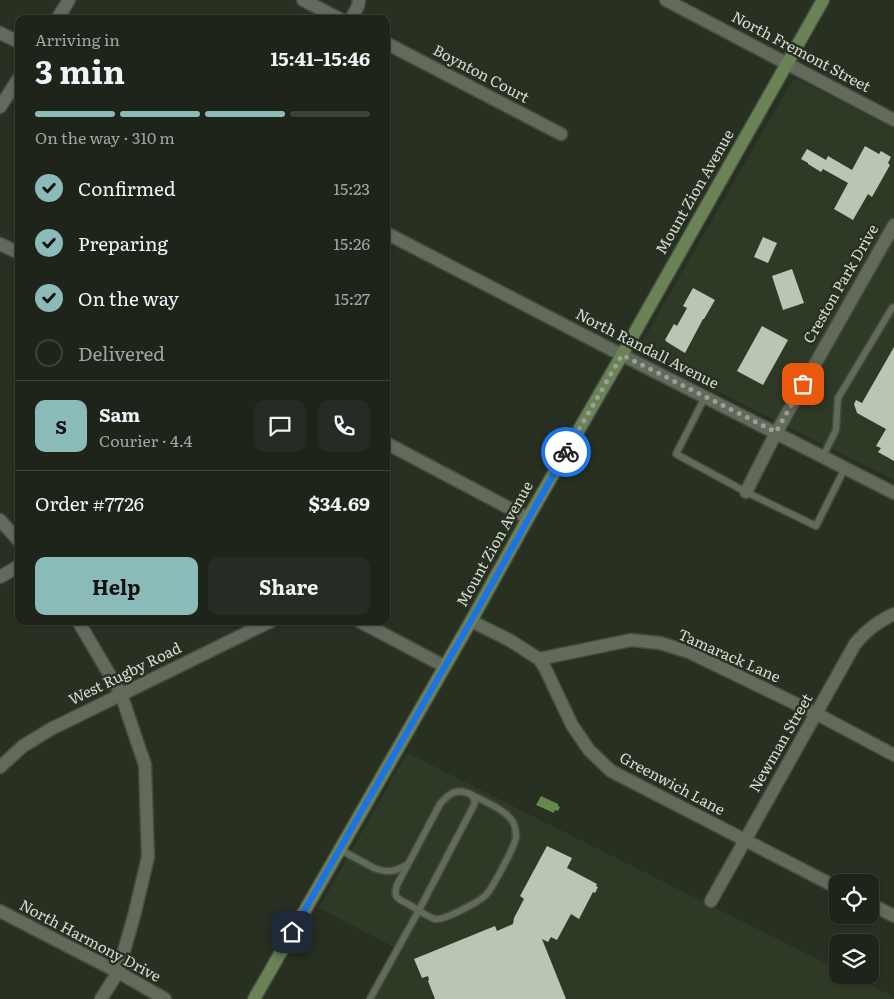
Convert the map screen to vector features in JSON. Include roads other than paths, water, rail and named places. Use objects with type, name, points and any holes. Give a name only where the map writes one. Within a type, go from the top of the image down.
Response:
[{"type":"main road","name":"Mount Zion Avenue","points":[[254,999],[823,0]]},
{"type":"street","points":[[60,15],[69,0]]},
{"type":"street","points":[[303,0],[332,15]]},
{"type":"street","points":[[353,15],[359,0]]},
{"type":"street","name":"North Fremont Street","points":[[666,0],[893,117]]},
{"type":"street","points":[[0,33],[15,40]]},
{"type":"street","name":"Boynton Court","points":[[390,45],[560,134]]},
{"type":"street","points":[[0,106],[15,84]]},
{"type":"street","name":"Creston Park Drive","points":[[746,492],[776,432],[894,225]]},
{"type":"street","name":"North Randall Avenue","points":[[390,235],[894,493]]},
{"type":"street","points":[[0,244],[15,252]]},
{"type":"street","points":[[390,445],[528,518]]},
{"type":"street","points":[[0,520],[15,537]]},
{"type":"street","points":[[0,577],[15,568]]},
{"type":"street","name":"Newman Street","points":[[711,901],[856,644],[864,633],[894,614]]},
{"type":"street","points":[[471,621],[512,641],[539,659]]},
{"type":"street","points":[[80,625],[121,694],[145,765],[148,857],[118,972],[101,999]]},
{"type":"street","name":"West Rugby Road","points":[[0,767],[23,746],[51,729],[263,625]]},
{"type":"street","points":[[367,625],[444,666]]},
{"type":"street","name":"Tamarack Lane","points":[[539,659],[631,640],[660,643],[689,652],[817,714],[894,755]]},
{"type":"street","name":"Greenwich Lane","points":[[539,659],[572,726],[589,750],[611,771],[829,884]]},
{"type":"street","points":[[879,908],[894,916]]},
{"type":"street","name":"North Harmony Drive","points":[[0,911],[118,972],[165,999]]},
{"type":"lane","points":[[823,456],[836,430],[838,398],[875,334],[894,307]]},
{"type":"lane","points":[[706,397],[676,454],[746,492],[816,526],[846,468]]},
{"type":"lane","points":[[463,790],[472,795],[501,810],[513,821],[516,838],[485,896],[452,915],[434,919],[394,893],[440,804],[450,794],[463,790]]},
{"type":"lane","points":[[370,999],[474,807],[475,802],[472,795]]},
{"type":"lane","points":[[339,849],[374,868],[387,872],[395,871],[408,864]]}]
